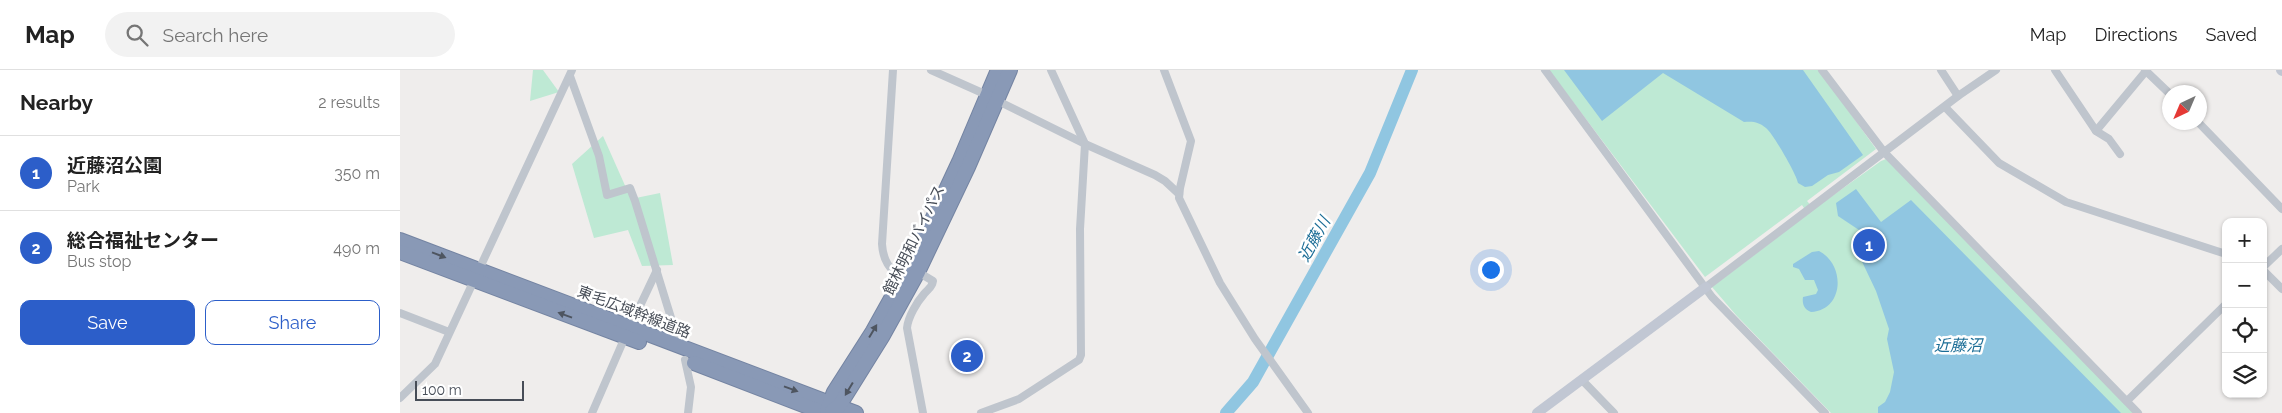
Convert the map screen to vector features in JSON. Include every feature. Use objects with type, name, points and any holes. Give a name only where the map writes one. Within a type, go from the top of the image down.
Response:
[{"type":"highway","name":"館林明和バイパス","points":[[830,410],[882,337],[918,272],[968,167],[992,98],[998,70]]},
{"type":"highway","name":"館林明和バイパス","points":[[830,410],[903,278],[992,98],[1010,70]]},
{"type":"highway","name":"東毛広域幹線道路","points":[[400,240],[475,275]]},
{"type":"highway","name":"東毛広域幹線道路","points":[[400,252],[475,275],[627,333],[685,360],[830,410],[856,413]]},
{"type":"highway","name":"東毛広域幹線道路","points":[[627,333],[678,347],[830,410]]},
{"type":"street","points":[[893,70],[882,244],[888,266],[894,273],[903,278]]},
{"type":"street","points":[[931,70],[1165,181],[1179,194],[1220,283],[1260,346],[1308,413]]},
{"type":"street","points":[[981,413],[1019,399],[1080,358],[1080,229],[1085,144],[1052,70]]},
{"type":"street","points":[[1164,70],[1191,141],[1179,194]]},
{"type":"street","points":[[1545,70],[1712,297],[1825,413]]},
{"type":"street","points":[[1822,70],[1884,152],[2138,413]]},
{"type":"street","points":[[1941,70],[1958,96]]},
{"type":"street","points":[[1537,413],[1958,96],[1996,70]]},
{"type":"street","points":[[2055,70],[2096,131],[2109,139],[2120,154]]},
{"type":"street","points":[[2096,131],[2145,70],[2162,86]]},
{"type":"street","points":[[571,73],[599,156],[607,195],[630,188],[657,270],[678,347]]},
{"type":"street","points":[[400,398],[435,364],[571,73]]},
{"type":"street","points":[[1945,107],[1999,163],[2066,202],[2222,253]]},
{"type":"street","points":[[2206,130],[2282,209]]},
{"type":"street","points":[[2267,265],[2282,249]]},
{"type":"street","points":[[592,413],[657,270]]},
{"type":"street","points":[[918,272],[928,276],[933,281],[931,287],[922,296],[908,328],[923,411],[932,413]]},
{"type":"street","points":[[2267,273],[2282,289]]},
{"type":"street","points":[[2127,401],[2222,308]]},
{"type":"street","points":[[400,313],[449,332]]},
{"type":"street","points":[[685,360],[691,387],[688,413]]},
{"type":"street","points":[[1582,380],[1614,413]]},
{"type":"green space","points":[[533,70],[543,70],[559,92],[530,101]]},
{"type":"green space","points":[[1549,70],[1819,70],[1876,149],[1807,201],[1814,209],[1886,159],[2136,413],[1831,413],[1736,315],[1712,287],[1808,214],[1802,205],[1705,277]]},
{"type":"green space","points":[[603,136],[631,199],[660,193],[673,265],[642,266],[628,230],[594,238],[572,164]]},
{"type":"water","points":[[1564,70],[1803,70],[1863,155],[1839,172],[1828,175],[1812,186],[1805,187],[1798,183],[1784,154],[1766,128],[1756,122],[1744,122],[1663,73],[1602,121]]},
{"type":"water","name":"近藤沼","points":[[1856,189],[1881,222],[1911,200],[2121,413],[1878,413],[1878,407],[1885,402],[1890,392],[1894,372],[1887,339],[1889,329],[1876,291],[1856,249],[1862,232],[1838,216],[1836,203]]},
{"type":"water","points":[[1819,251],[1834,266],[1838,286],[1830,304],[1822,309],[1811,312],[1804,306],[1803,297],[1816,294],[1818,290],[1814,280],[1805,280],[1799,269],[1793,267],[1793,264],[1812,252]]},
{"type":"waterway","name":"近藤川","points":[[1226,413],[1253,382],[1370,173],[1412,70]]},
{"type":"place","name":"近藤沼公園","points":[[1869,245]]},
{"type":"place","name":"総合福祉センター","points":[[967,356]]}]
